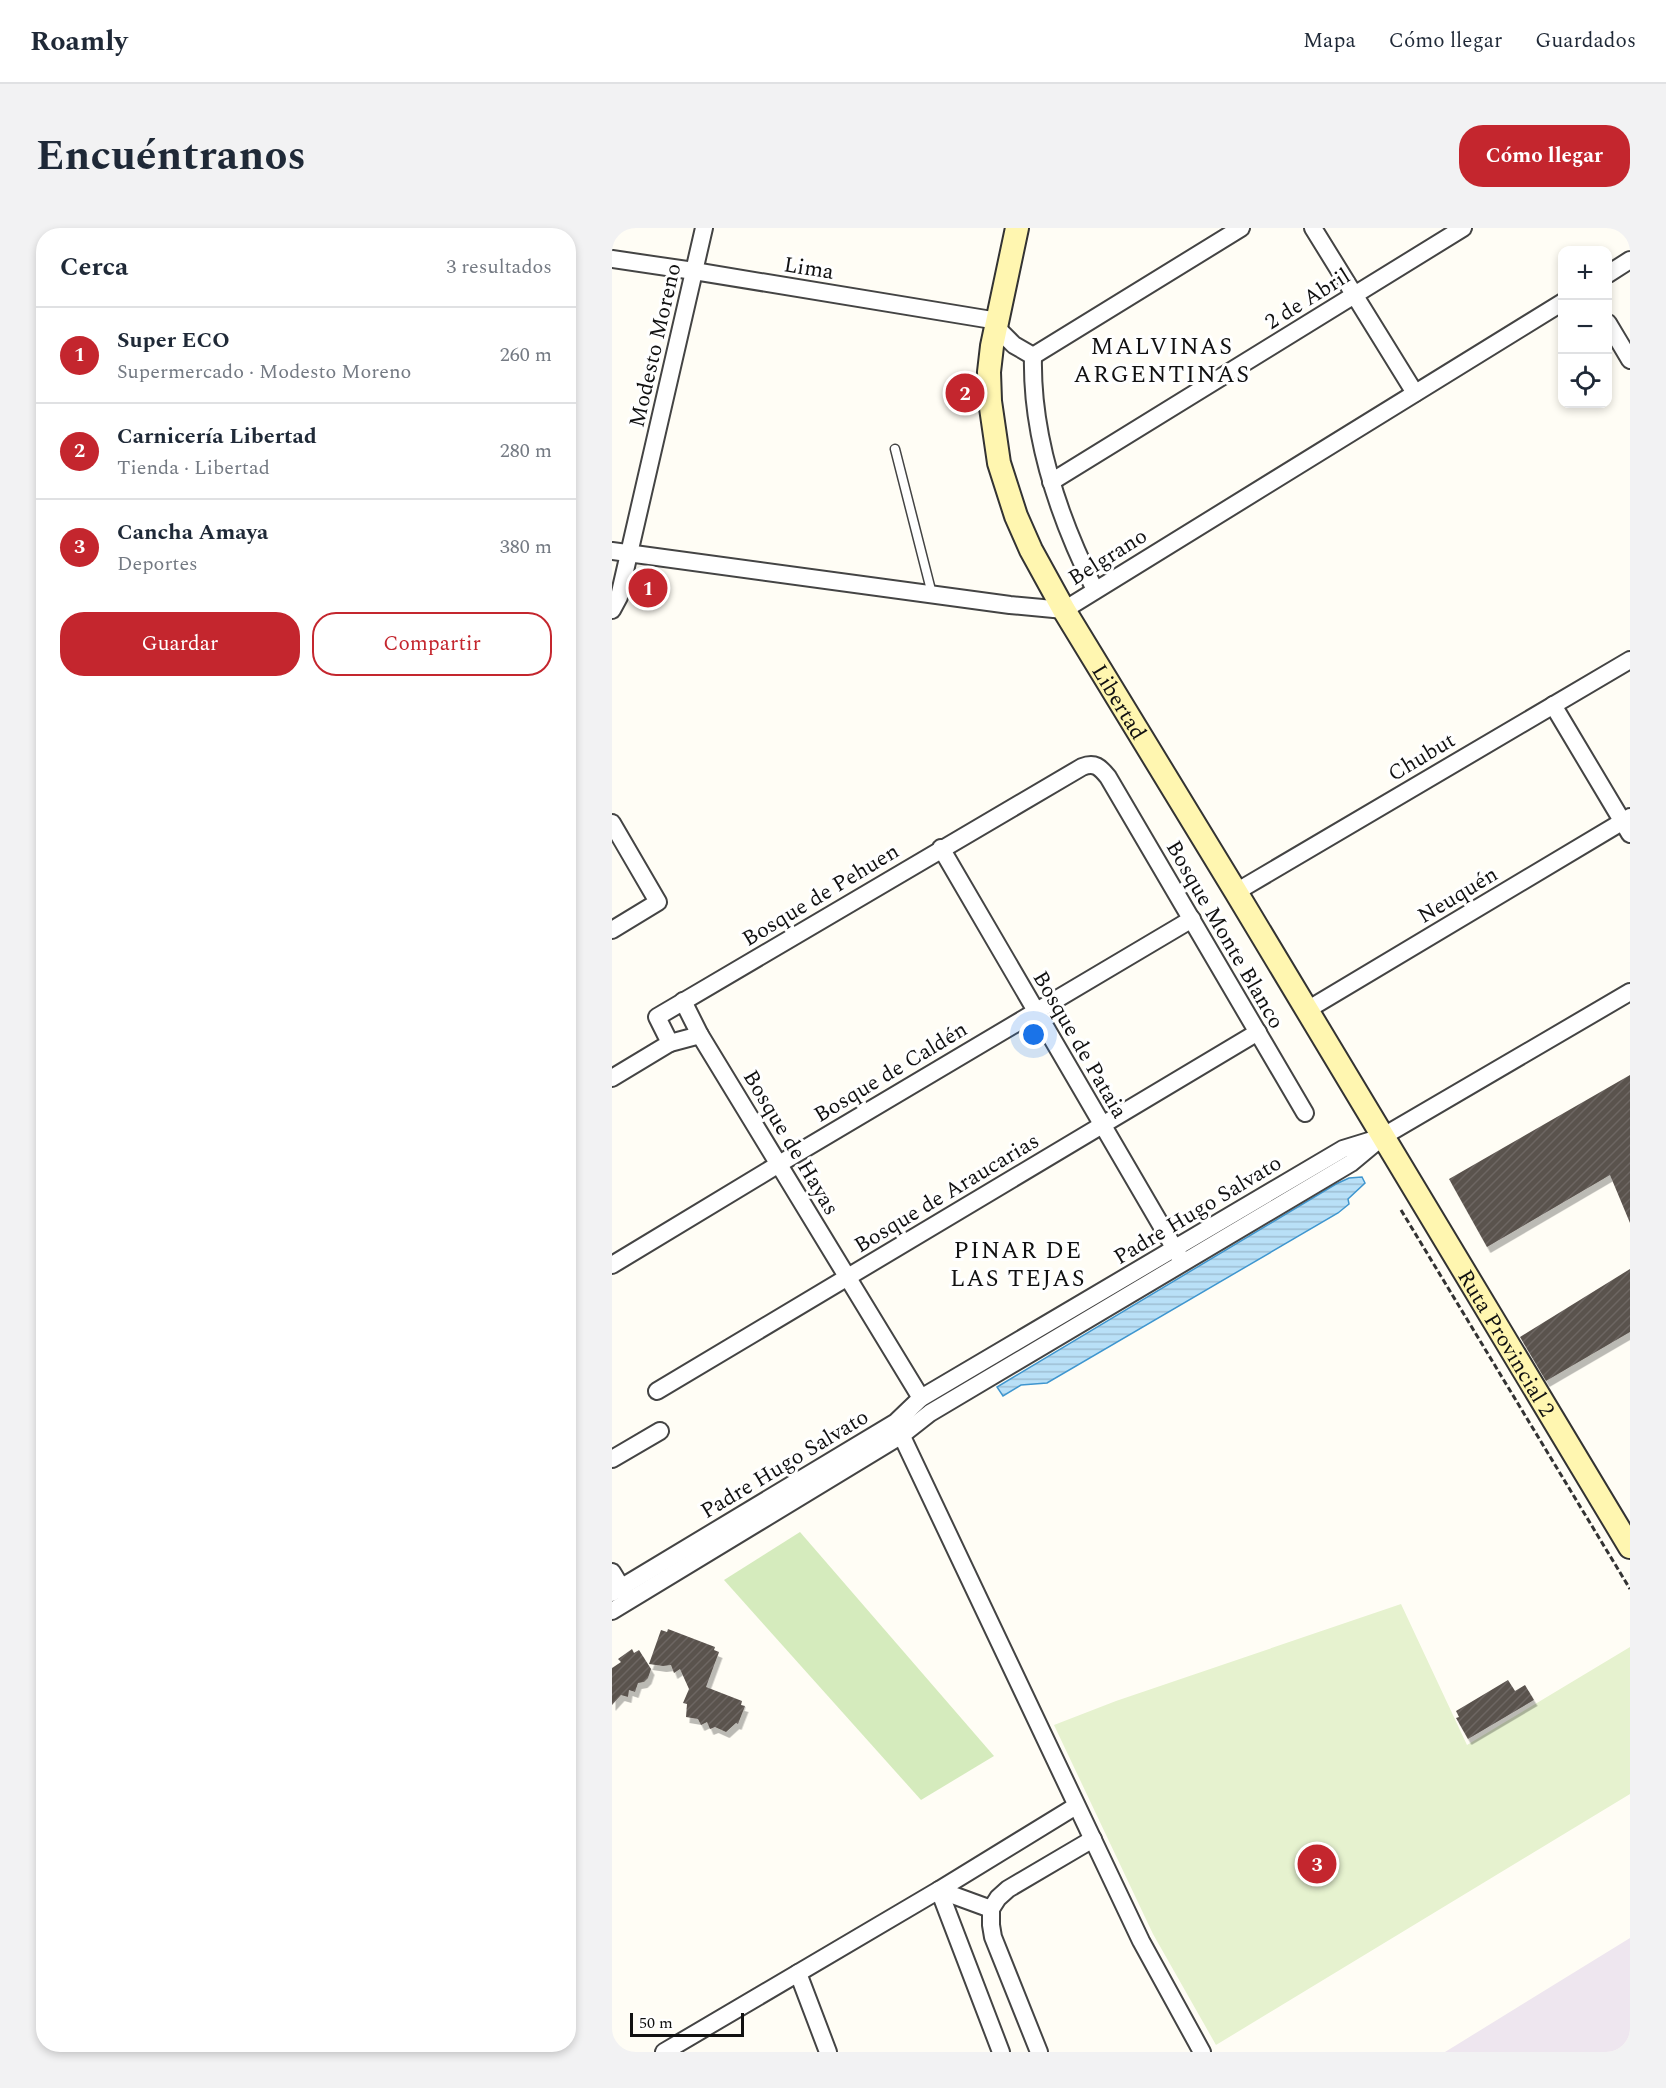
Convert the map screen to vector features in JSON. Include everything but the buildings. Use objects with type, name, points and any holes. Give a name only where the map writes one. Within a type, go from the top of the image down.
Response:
[{"type":"main road","name":"Libertad","points":[[1017,228],[989,372],[990,401],[999,463],[1016,516],[1036,560],[1064,610],[1382,1137]]},
{"type":"main road","name":"Ruta Provincial 2","points":[[1382,1137],[1630,1547]]},
{"type":"street","name":"Modesto Moreno","points":[[612,610],[619,597],[704,228]]},
{"type":"street","points":[[1033,356],[1240,228]]},
{"type":"street","points":[[1313,228],[1415,393]]},
{"type":"street","name":"2 de Abril","points":[[1051,482],[1355,296],[1443,233],[1463,228]]},
{"type":"street","name":"Lima","points":[[612,259],[694,271],[997,324]]},
{"type":"street","points":[[1612,271],[1630,260]]},
{"type":"street","name":"Belgrano","points":[[612,552],[932,595],[1064,610],[1558,305]]},
{"type":"street","points":[[997,324],[1014,345],[1033,356]]},
{"type":"street","points":[[1612,330],[1630,360]]},
{"type":"street","points":[[1033,356],[1032,382],[1042,445],[1051,482],[1065,524],[1095,590]]},
{"type":"street","name":"Chubut","points":[[1236,892],[1630,660]]},
{"type":"street","points":[[1552,705],[1628,824]]},
{"type":"street","name":"Bosque Monte Blanco","points":[[1091,764],[1099,766],[1108,777],[1305,1113]]},
{"type":"street","name":"Bosque de Pehuen","points":[[670,1043],[657,1017],[941,848],[1082,766],[1091,764]]},
{"type":"street","points":[[612,823],[658,902],[612,930]]},
{"type":"street","name":"Neuquén","points":[[1307,1010],[1628,824]]},
{"type":"street","name":"Bosque de Pataia","points":[[941,848],[1179,1255]]},
{"type":"street","name":"Bosque de Caldén","points":[[612,1265],[1192,919]]},
{"type":"street","name":"Padre Hugo Salvato","points":[[899,1429],[921,1398],[1351,1163],[1382,1137],[1630,992]]},
{"type":"street","name":"Bosque de Hayas","points":[[683,1001],[700,1035],[921,1398]]},
{"type":"street","name":"Bosque de Araucarias","points":[[657,1391],[1258,1032]]},
{"type":"street","points":[[612,1078],[670,1043],[700,1035]]},
{"type":"street","name":"Padre Hugo Salvato","points":[[612,1611],[621,1594],[899,1429],[930,1413],[1343,1149],[1382,1137]]},
{"type":"street","points":[[899,1429],[1141,1941],[1202,2052]]},
{"type":"street","points":[[612,1459],[660,1431]]},
{"type":"street","points":[[612,1572],[621,1594]]},
{"type":"street","points":[[664,2052],[939,1890],[1076,1806]]},
{"type":"street","points":[[1039,2052],[993,1937],[991,1909],[1008,1889],[1093,1839]]},
{"type":"street","points":[[939,1890],[991,1909]]},
{"type":"street","points":[[939,1890],[1001,2052]]},
{"type":"street","points":[[798,1973],[828,2052]]},
{"type":"lane","points":[[895,449],[932,595]]},
{"type":"path","points":[[1401,1210],[1630,1589]]},
{"type":"shaded area","points":[[1630,1938],[1630,2052],[1445,2052]]},
{"type":"green space","points":[[800,1532],[994,1756],[921,1800],[724,1580]]},
{"type":"green space","points":[[1401,1604],[1467,1745],[1630,1647],[1630,1794],[1216,2045],[1153,1934],[1054,1725],[1116,1701]]},
{"type":"water","points":[[1362,1177],[1365,1183],[1348,1199],[1349,1204],[1338,1213],[1047,1383],[1021,1385],[1003,1396],[997,1387],[1336,1184],[1349,1178]]},
{"type":"place","name":"Carnicería Libertad","points":[[965,393]]},
{"type":"place","name":"Super ECO","points":[[648,588]]},
{"type":"place","name":"Cancha Amaya","points":[[1317,1864]]},
{"type":"district","name":"MALVINAS ARGENTINAS","points":[[1162,360]]},
{"type":"district","name":"PINAR DE LAS TEJAS","points":[[1018,1264]]}]
